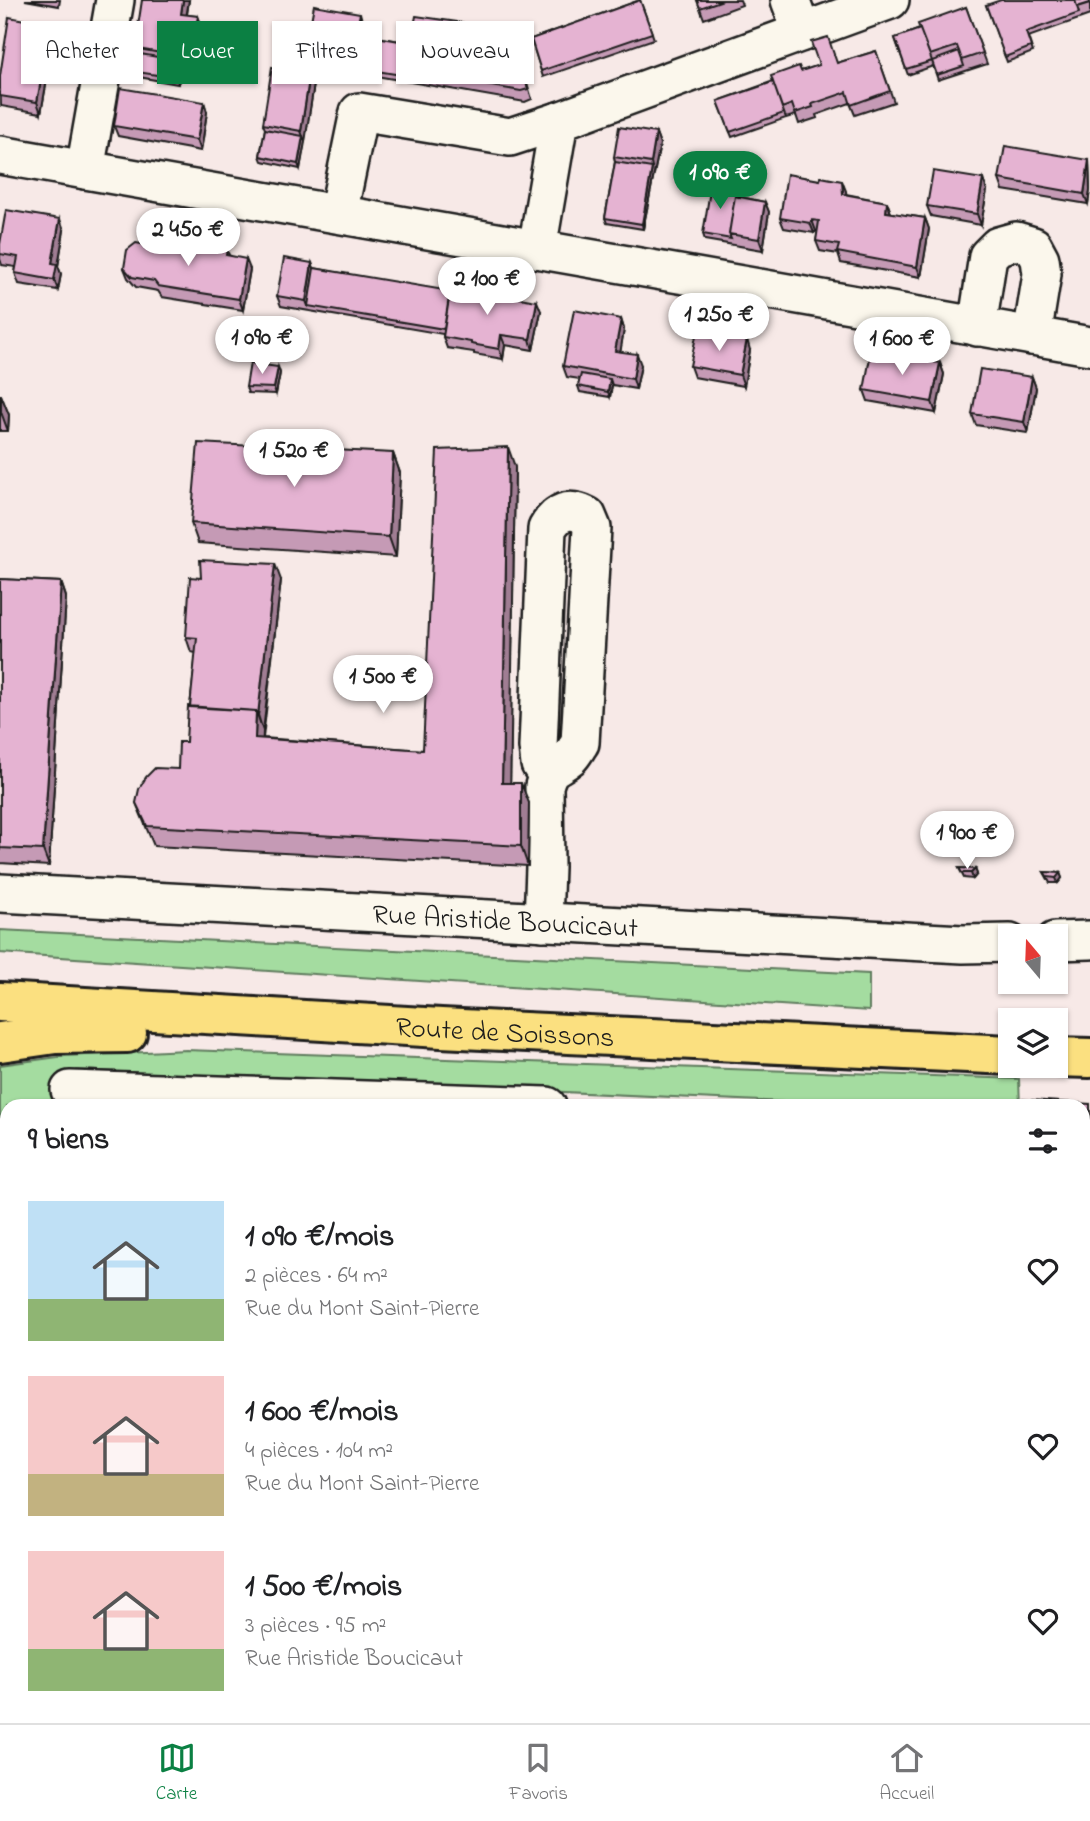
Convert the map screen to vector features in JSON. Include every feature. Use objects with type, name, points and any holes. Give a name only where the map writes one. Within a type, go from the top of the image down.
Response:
[{"type":"main road","name":"Route de Soissons","points":[[0,982],[442,1011],[998,1034]]},
{"type":"main road","name":"Route de Soissons","points":[[0,1002],[441,1028],[998,1054]]},
{"type":"main road","points":[[0,1042],[55,1034],[441,1028]]},
{"type":"main road","points":[[1068,1036],[1090,1037]]},
{"type":"main road","points":[[1068,1057],[1090,1058]]},
{"type":"street","points":[[85,170],[115,0]]},
{"type":"street","points":[[338,214],[359,112],[510,137],[559,121],[796,16],[890,0]]},
{"type":"street","points":[[537,249],[559,121]]},
{"type":"street","points":[[0,155],[1090,346]]},
{"type":"street","points":[[977,327],[988,256],[998,246],[1016,240],[1033,246],[1040,259],[1042,274],[1032,336]]},
{"type":"street","points":[[543,922],[544,786],[547,775],[570,757],[580,743],[592,528],[587,516],[576,511],[562,512],[552,519],[547,529],[538,747],[540,764],[547,775]]},
{"type":"street","name":"Rue Aristide Boucicaut","points":[[0,893],[963,944],[998,943]]},
{"type":"street","points":[[1068,941],[1090,940]]},
{"type":"street","points":[[70,1090],[191,1099]]},
{"type":"green space","points":[[0,930],[869,974],[869,1011],[0,953]]},
{"type":"green space","points":[[186,1050],[1019,1079],[1020,1099],[718,1099],[77,1070],[62,1099],[0,1099],[0,1065],[65,1056]]},
{"type":"building","points":[[142,0],[183,0],[181,14],[198,16],[197,21],[157,21],[157,52],[143,50],[143,21],[139,21]]},
{"type":"building","points":[[640,0],[652,33],[541,71],[534,49],[534,38]]},
{"type":"building","points":[[697,0],[723,0],[700,8]]},
{"type":"building","points":[[1001,0],[1075,0],[1079,13],[1026,32],[1031,47],[1005,57],[986,5]]},
{"type":"building","points":[[1075,0],[1090,0],[1090,3],[1077,7]]},
{"type":"building","points":[[314,5],[360,13],[358,21],[311,21]]},
{"type":"building","points":[[966,7],[983,53],[962,60],[957,46],[930,55],[918,24]]},
{"type":"building","points":[[416,16],[451,21],[415,21]]},
{"type":"building","points":[[9,17],[30,21],[21,21],[21,84],[40,84],[37,102],[0,96],[0,76]]},
{"type":"building","points":[[920,29],[932,61],[906,69],[895,38]]},
{"type":"building","points":[[828,37],[837,63],[876,51],[890,91],[851,105],[847,92],[795,113],[792,104],[782,108],[771,76],[799,66],[801,71],[819,65],[811,42]]},
{"type":"building","points":[[382,38],[396,40],[396,74],[382,72]]},
{"type":"building","points":[[959,51],[964,66],[937,75],[932,61]]},
{"type":"building","points":[[143,54],[157,57],[157,75],[143,73]]},
{"type":"building","points":[[272,67],[272,84],[308,84],[301,131],[263,124]]},
{"type":"building","points":[[773,82],[784,113],[730,132],[718,101]]},
{"type":"building","points":[[480,84],[526,84],[528,89],[521,91]]},
{"type":"building","points":[[120,88],[204,102],[197,140],[114,126]]},
{"type":"building","points":[[619,127],[656,133],[651,163],[614,157]]},
{"type":"building","points":[[265,129],[303,136],[298,164],[260,156]]},
{"type":"building","points":[[1005,146],[1089,160],[1084,194],[999,179]]},
{"type":"building","points":[[615,162],[652,168],[642,224],[605,218]]},
{"type":"building","points":[[933,171],[983,179],[977,214],[927,206]]},
{"type":"building","points":[[787,174],[842,181],[843,194],[887,202],[886,212],[925,218],[917,267],[837,252],[839,245],[816,241],[819,221],[812,220],[810,223],[780,218]]},
{"type":"building","points":[[711,184],[739,189],[738,197],[735,196],[729,234],[731,239],[703,234]]},
{"type":"building","points":[[735,196],[765,202],[759,239],[729,234]]},
{"type":"building","points":[[6,210],[60,219],[52,263],[57,264],[54,280],[15,273],[18,257],[0,254]]},
{"type":"building","points":[[136,243],[161,248],[165,245],[178,247],[184,243],[227,250],[226,255],[246,259],[239,299],[158,286],[154,281],[132,277],[124,268],[127,250]]},
{"type":"building","points":[[284,258],[312,263],[306,301],[277,296]]},
{"type":"building","points":[[314,268],[450,291],[444,329],[308,306]]},
{"type":"building","points":[[451,286],[537,301],[530,339],[501,335],[499,349],[443,337]]},
{"type":"building","points":[[574,310],[621,319],[615,351],[637,354],[633,379],[563,366]]},
{"type":"building","points":[[697,331],[747,339],[740,375],[690,366]]},
{"type":"building","points":[[871,352],[940,363],[932,402],[864,390]]},
{"type":"building","points":[[250,363],[278,367],[274,388],[246,387]]},
{"type":"building","points":[[980,369],[1032,377],[1024,422],[972,414]]},
{"type":"building","points":[[581,374],[610,379],[608,392],[578,386]]},
{"type":"building","points":[[198,443],[393,453],[389,537],[191,523]]},
{"type":"building","points":[[508,447],[502,783],[521,783],[521,846],[147,826],[136,803],[139,789],[155,768],[178,769],[179,742],[186,742],[188,706],[256,711],[255,738],[423,750],[437,450]]},
{"type":"building","points":[[200,560],[275,564],[258,715],[256,711],[190,707],[197,638],[186,637],[190,577],[201,578]]},
{"type":"building","points":[[0,579],[61,582],[43,850],[0,848]]},
{"type":"building","points":[[959,868],[975,869],[971,873],[962,873]]},
{"type":"building","points":[[1044,872],[1060,873],[1056,878],[1048,877]]}]
